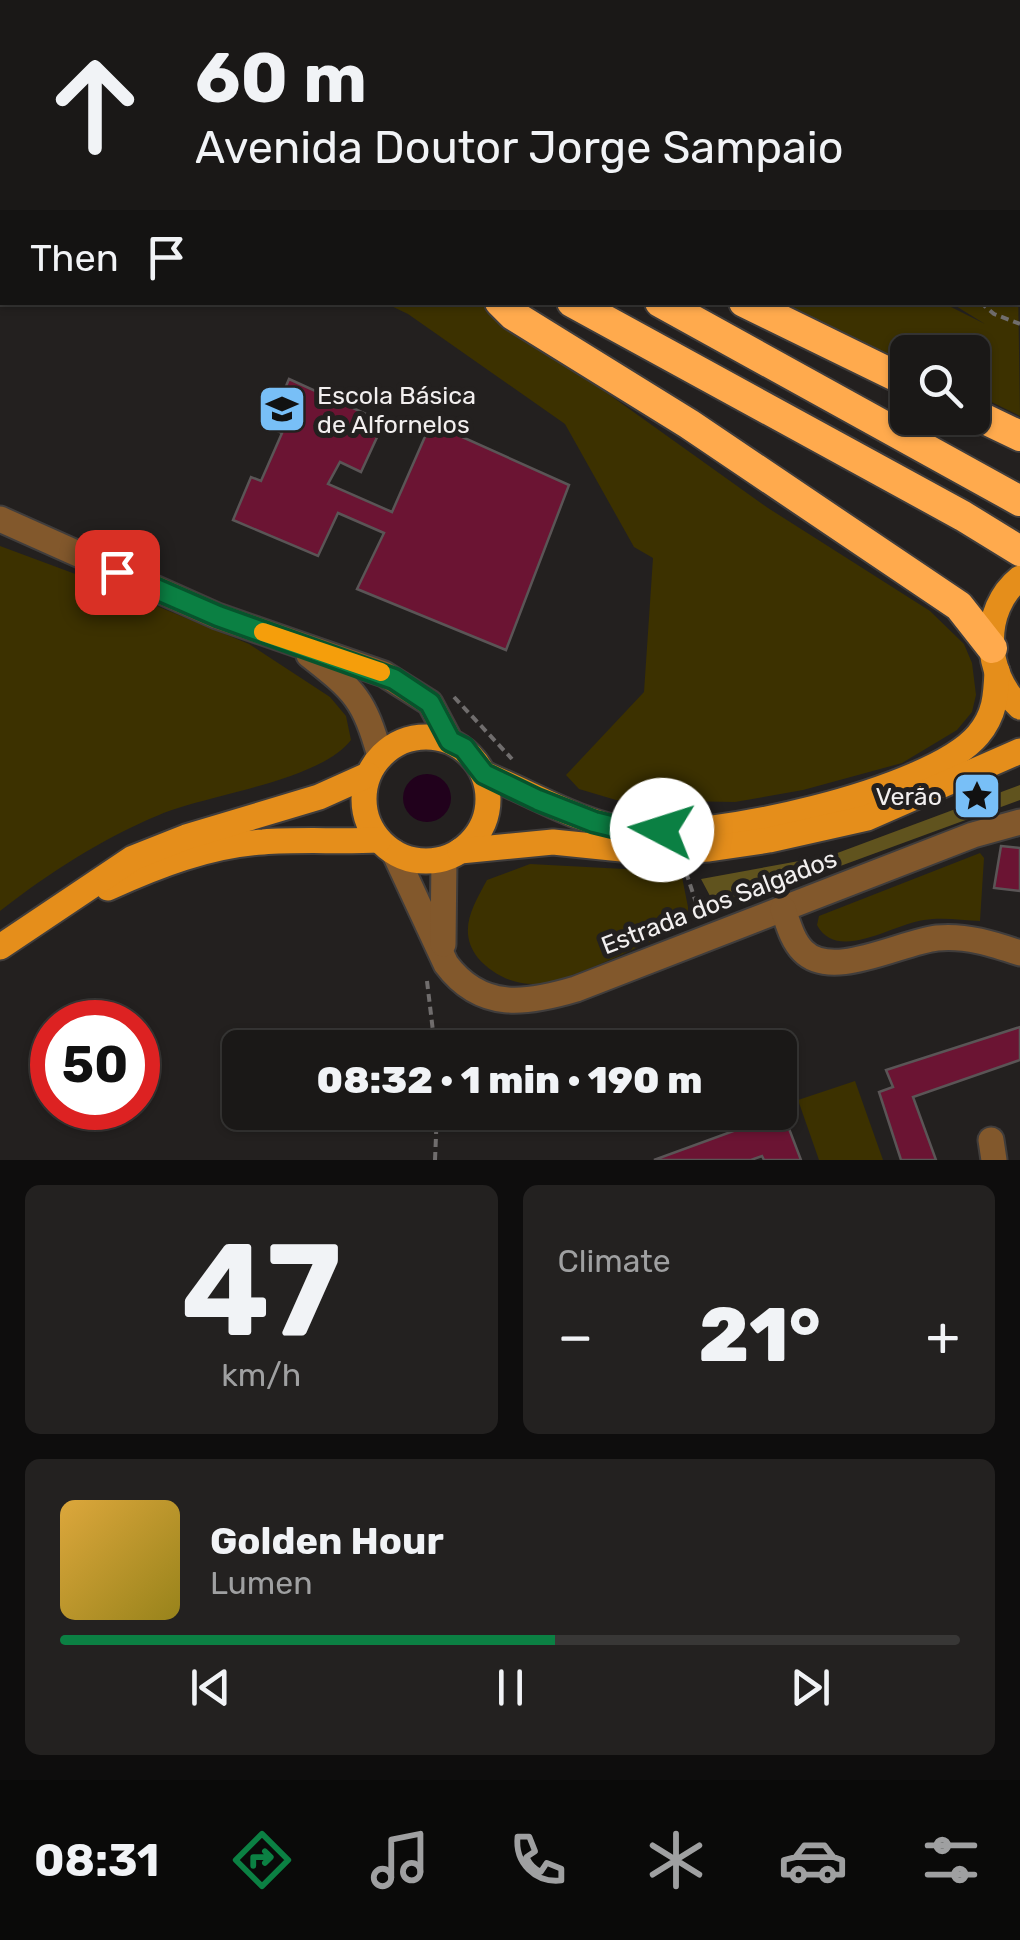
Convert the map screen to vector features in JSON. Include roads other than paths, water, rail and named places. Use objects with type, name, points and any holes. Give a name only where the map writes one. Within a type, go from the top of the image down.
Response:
[{"type":"highway","points":[[503,305],[959,606],[994,660]]},
{"type":"highway","points":[[577,305],[1020,551]]},
{"type":"highway","points":[[665,305],[1014,497]]},
{"type":"highway","points":[[750,305],[890,373]]},
{"type":"highway","points":[[990,422],[1020,436]]},
{"type":"main road","points":[[0,947],[133,858],[268,814],[374,766],[395,744],[413,738],[432,736],[450,741],[464,748],[484,774],[594,822],[635,832],[688,830],[766,819],[870,792],[948,758],[967,746],[989,721],[996,704],[992,632],[1000,603],[1020,578]]},
{"type":"main road","points":[[994,660],[1003,686],[1020,707]]},
{"type":"main road","points":[[31,924],[128,879],[233,845],[386,846],[410,859],[553,842],[651,852],[769,840],[867,818],[1020,752]]},
{"type":"main road","points":[[374,766],[364,809],[386,846]]},
{"type":"main road","points":[[452,855],[483,825],[488,808],[484,774]]},
{"type":"street","points":[[0,519],[218,616],[394,679],[430,703],[450,741]]},
{"type":"street","points":[[293,643],[357,696],[368,716],[374,766]]},
{"type":"street","name":"Estrada dos Salgados","points":[[446,964],[456,977],[484,994],[512,1002],[538,1001],[973,835],[1020,822]]},
{"type":"street","points":[[386,846],[446,964]]},
{"type":"street","points":[[446,964],[441,931],[452,855]]},
{"type":"street","points":[[783,909],[801,949],[827,961],[852,962],[937,938],[987,942],[1020,953]]},
{"type":"place","name":"Escola Básica de Alfornelos","points":[[282,409]]},
{"type":"place","name":"Verão","points":[[977,796]]}]
